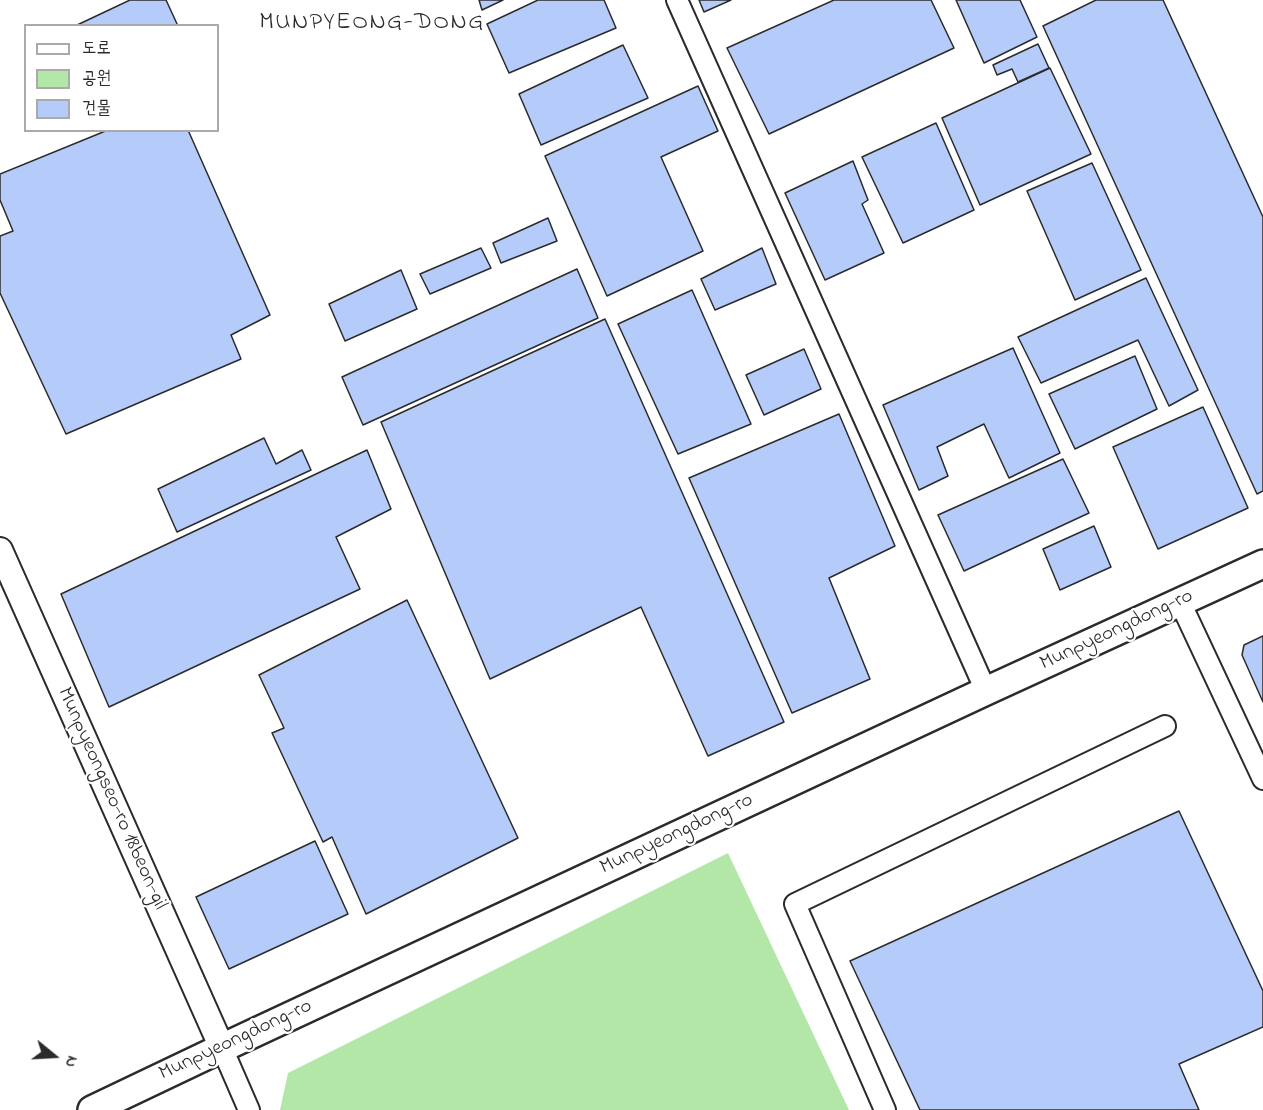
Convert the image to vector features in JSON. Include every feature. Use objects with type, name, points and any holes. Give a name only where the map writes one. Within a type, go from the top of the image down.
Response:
[{"type":"main road","name":"Munpyeongdong-ro","points":[[92,1110],[222,1047],[1263,564]]},
{"type":"street","points":[[677,0],[986,691]]},
{"type":"street","name":"Munpyeongseo-ro 18beon-gil","points":[[0,550],[222,1047]]},
{"type":"street","points":[[1180,602],[1263,779]]},
{"type":"street","points":[[885,1110],[795,904],[1165,726]]},
{"type":"street","points":[[222,1047],[249,1110]]},
{"type":"green space","points":[[728,853],[849,1110],[280,1110],[288,1073]]},
{"type":"building","points":[[130,0],[166,0],[177,24],[79,24]]},
{"type":"building","points":[[479,0],[503,0],[482,10]]},
{"type":"building","points":[[538,0],[604,0],[616,28],[509,73],[487,24]]},
{"type":"building","points":[[699,0],[731,0],[704,12]]},
{"type":"building","points":[[834,0],[931,0],[954,48],[769,134],[727,48]]},
{"type":"building","points":[[956,0],[1020,0],[1037,37],[984,63]]},
{"type":"building","points":[[1096,0],[1163,0],[1263,217],[1263,491],[1257,494],[1043,26]]},
{"type":"building","points":[[1038,44],[1049,68],[1018,82],[1012,69],[997,75],[993,65]]},
{"type":"building","points":[[623,45],[648,98],[541,145],[519,94]]},
{"type":"building","points":[[1050,68],[1091,154],[980,205],[942,118]]},
{"type":"building","points":[[698,86],[718,131],[661,157],[703,251],[607,296],[545,156]]},
{"type":"building","points":[[936,123],[974,210],[903,243],[862,157]]},
{"type":"building","points":[[103,132],[189,132],[270,315],[231,335],[241,359],[66,434],[0,293],[0,236],[13,231],[0,200],[0,174]]},
{"type":"building","points":[[853,161],[868,200],[862,204],[884,253],[825,280],[785,193]]},
{"type":"building","points":[[1092,163],[1141,270],[1075,300],[1027,191]]},
{"type":"building","points":[[548,218],[557,241],[501,263],[493,243]]},
{"type":"building","points":[[481,248],[491,268],[430,294],[420,274]]},
{"type":"building","points":[[762,248],[776,284],[715,310],[701,279]]},
{"type":"building","points":[[577,269],[598,318],[363,425],[342,377]]},
{"type":"building","points":[[401,270],[417,309],[345,341],[329,304]]},
{"type":"building","points":[[1146,278],[1198,390],[1169,406],[1138,340],[1041,383],[1018,337]]},
{"type":"building","points":[[692,290],[751,424],[678,454],[618,324]]},
{"type":"building","points":[[605,319],[784,722],[708,756],[641,607],[490,679],[381,422]]},
{"type":"building","points":[[1013,348],[1060,453],[1009,478],[984,424],[937,447],[948,476],[919,490],[883,405]]},
{"type":"building","points":[[804,349],[821,389],[764,415],[746,375]]},
{"type":"building","points":[[1135,356],[1157,409],[1075,449],[1049,394]]},
{"type":"building","points":[[1203,407],[1248,508],[1158,549],[1113,447]]},
{"type":"building","points":[[839,414],[895,546],[829,578],[870,679],[792,713],[689,478]]},
{"type":"building","points":[[264,438],[276,464],[302,450],[311,470],[177,532],[158,489]]},
{"type":"building","points":[[367,450],[391,509],[336,537],[360,589],[109,707],[61,594]]},
{"type":"building","points":[[1063,459],[1089,513],[964,571],[938,515]]},
{"type":"building","points":[[1094,526],[1111,567],[1060,590],[1043,549]]},
{"type":"building","points":[[407,600],[518,838],[366,914],[332,837],[323,842],[272,733],[284,728],[259,675]]},
{"type":"building","points":[[1263,636],[1263,702],[1242,655],[1244,645]]},
{"type":"building","points":[[1179,811],[1263,991],[1263,1027],[1179,1064],[1199,1110],[920,1110],[850,961]]},
{"type":"building","points":[[315,841],[348,914],[229,969],[196,897]]},
{"type":"district","name":"MUNPYEONG-DONG","points":[[372,24]]}]
